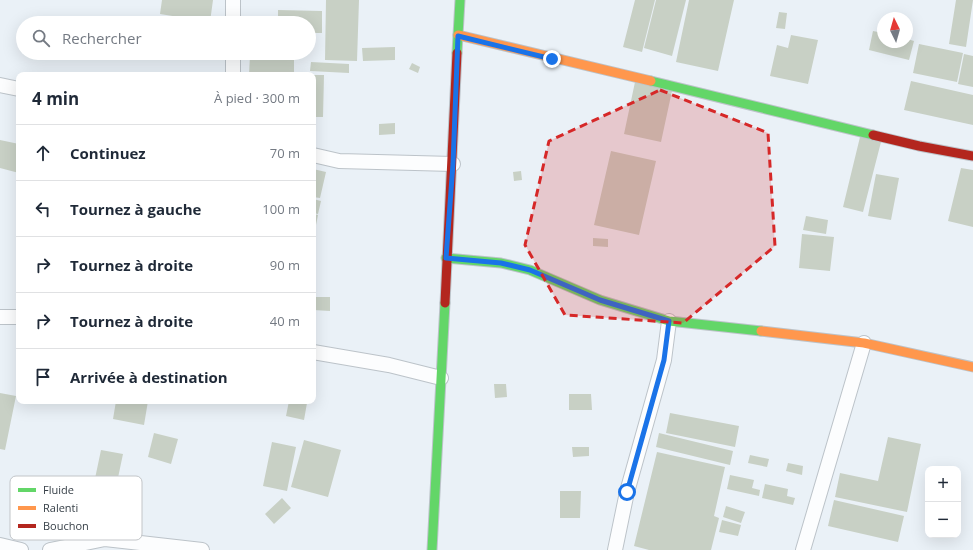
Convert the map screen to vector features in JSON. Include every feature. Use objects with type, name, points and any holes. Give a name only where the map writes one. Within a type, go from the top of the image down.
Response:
[{"type":"street","points":[[233,0],[233,16]]},
{"type":"street","points":[[432,550],[446,258],[453,164],[460,0]]},
{"type":"street","points":[[458,36],[919,146],[973,156]]},
{"type":"street","points":[[233,60],[233,72]]},
{"type":"street","points":[[0,85],[16,88]]},
{"type":"street","points":[[316,156],[339,161],[453,164]]},
{"type":"street","points":[[446,258],[501,263],[530,270],[600,300],[669,321],[864,343],[973,367]]},
{"type":"street","points":[[0,317],[16,317]]},
{"type":"street","points":[[615,550],[627,492],[664,360],[669,321]]},
{"type":"street","points":[[803,550],[864,343]]},
{"type":"street","points":[[316,353],[389,365],[441,378]]},
{"type":"street","points":[[50,550],[100,540]]},
{"type":"street","points":[[114,540],[202,550]]},
{"type":"street","points":[[0,545],[21,550]]},
{"type":"highlighted area","points":[[660,90],[768,133],[775,246],[683,323],[565,315],[525,245],[549,141]]},
{"type":"building","points":[[162,0],[213,0],[211,16],[172,16],[160,14]]},
{"type":"building","points":[[326,0],[359,0],[357,61],[325,60]]},
{"type":"building","points":[[635,0],[655,0],[642,52],[623,47]]},
{"type":"building","points":[[656,0],[686,0],[672,56],[644,48]]},
{"type":"building","points":[[689,0],[734,0],[718,71],[676,62]]},
{"type":"building","points":[[956,0],[973,0],[966,47],[949,44]]},
{"type":"building","points":[[278,10],[322,11],[322,33],[316,33],[316,16],[278,16]]},
{"type":"building","points":[[779,12],[787,13],[785,29],[776,28]]},
{"type":"building","points":[[873,31],[877,32],[877,48],[912,48],[909,60],[869,50]]},
{"type":"building","points":[[791,35],[818,40],[808,84],[770,76],[777,45],[788,48]]},
{"type":"building","points":[[919,44],[963,53],[957,82],[913,73]]},
{"type":"building","points":[[395,47],[395,60],[363,61],[362,48]]},
{"type":"building","points":[[964,54],[973,56],[973,87],[958,84]]},
{"type":"building","points":[[250,60],[294,60],[294,72],[249,72]]},
{"type":"building","points":[[311,62],[349,64],[349,73],[310,71]]},
{"type":"building","points":[[412,63],[420,67],[418,73],[409,69]]},
{"type":"building","points":[[316,75],[324,75],[323,117],[316,117]]},
{"type":"building","points":[[911,81],[973,95],[973,125],[904,110]]},
{"type":"building","points":[[635,82],[672,91],[661,142],[624,134]]},
{"type":"building","points":[[395,123],[395,134],[379,135],[379,124]]},
{"type":"building","points":[[860,137],[881,142],[863,212],[843,207]]},
{"type":"building","points":[[0,140],[16,143],[16,172],[0,168]]},
{"type":"building","points":[[611,151],[656,161],[639,235],[594,225]]},
{"type":"building","points":[[961,168],[973,170],[973,227],[948,221]]},
{"type":"building","points":[[316,170],[326,172],[320,198],[316,197]]},
{"type":"building","points":[[521,171],[522,180],[514,181],[513,172]]},
{"type":"building","points":[[876,174],[899,178],[891,220],[868,216]]},
{"type":"building","points":[[316,200],[321,201],[318,214],[316,214]]},
{"type":"building","points":[[316,215],[318,215],[316,225]]},
{"type":"building","points":[[806,216],[828,220],[826,234],[803,230]]},
{"type":"building","points":[[802,234],[834,237],[830,271],[799,268]]},
{"type":"building","points":[[593,238],[608,239],[608,247],[593,246]]},
{"type":"building","points":[[316,297],[330,297],[330,311],[316,310]]},
{"type":"building","points":[[494,384],[506,384],[507,397],[495,398]]},
{"type":"building","points":[[0,393],[16,396],[5,450],[0,449]]},
{"type":"building","points":[[569,394],[591,394],[592,410],[569,410]]},
{"type":"building","points":[[116,404],[148,404],[144,425],[113,419]]},
{"type":"building","points":[[288,404],[307,404],[304,420],[286,416]]},
{"type":"building","points":[[670,413],[739,426],[735,447],[666,433]]},
{"type":"building","points":[[154,433],[178,439],[171,464],[148,457]]},
{"type":"building","points":[[659,433],[733,451],[730,465],[656,447]]},
{"type":"building","points":[[888,437],[921,444],[907,512],[835,497],[840,473],[878,481]]},
{"type":"building","points":[[304,440],[341,450],[328,497],[291,487]]},
{"type":"building","points":[[272,442],[296,447],[287,491],[263,486]]},
{"type":"building","points":[[572,447],[589,447],[589,456],[573,457]]},
{"type":"building","points":[[101,450],[123,454],[118,476],[96,476]]},
{"type":"building","points":[[657,452],[725,467],[714,516],[719,518],[711,550],[649,550],[634,546]]},
{"type":"building","points":[[750,455],[769,459],[767,467],[748,463]]},
{"type":"building","points":[[788,463],[803,466],[802,475],[786,471]]},
{"type":"building","points":[[730,475],[754,480],[752,488],[760,490],[759,496],[727,489]]},
{"type":"building","points":[[765,484],[788,489],[787,496],[795,498],[793,505],[762,498]]},
{"type":"building","points":[[560,491],[581,491],[580,518],[560,518]]},
{"type":"building","points":[[282,498],[291,508],[274,524],[265,514]]},
{"type":"building","points":[[834,500],[904,516],[898,542],[828,526]]},
{"type":"building","points":[[726,506],[745,512],[741,523],[723,517]]},
{"type":"building","points":[[722,520],[741,525],[738,536],[719,532]]},
{"type":"traffic: fast","points":[[457,53],[460,0]]},
{"type":"traffic: fast","points":[[651,81],[873,135]]},
{"type":"traffic: fast","points":[[446,258],[501,263],[530,270],[600,300],[669,321],[761,331]]},
{"type":"traffic: fast","points":[[432,550],[445,303]]},
{"type":"traffic: slow","points":[[458,35],[651,81]]},
{"type":"traffic: slow","points":[[761,331],[864,343],[973,367]]},
{"type":"traffic: jam","points":[[445,303],[457,53]]},
{"type":"traffic: jam","points":[[873,135],[919,146],[973,156]]},
{"type":"route","points":[[552,59],[458,36],[453,164],[446,258],[501,263],[530,270],[600,300],[669,321],[664,360],[654,390],[627,492]]}]
